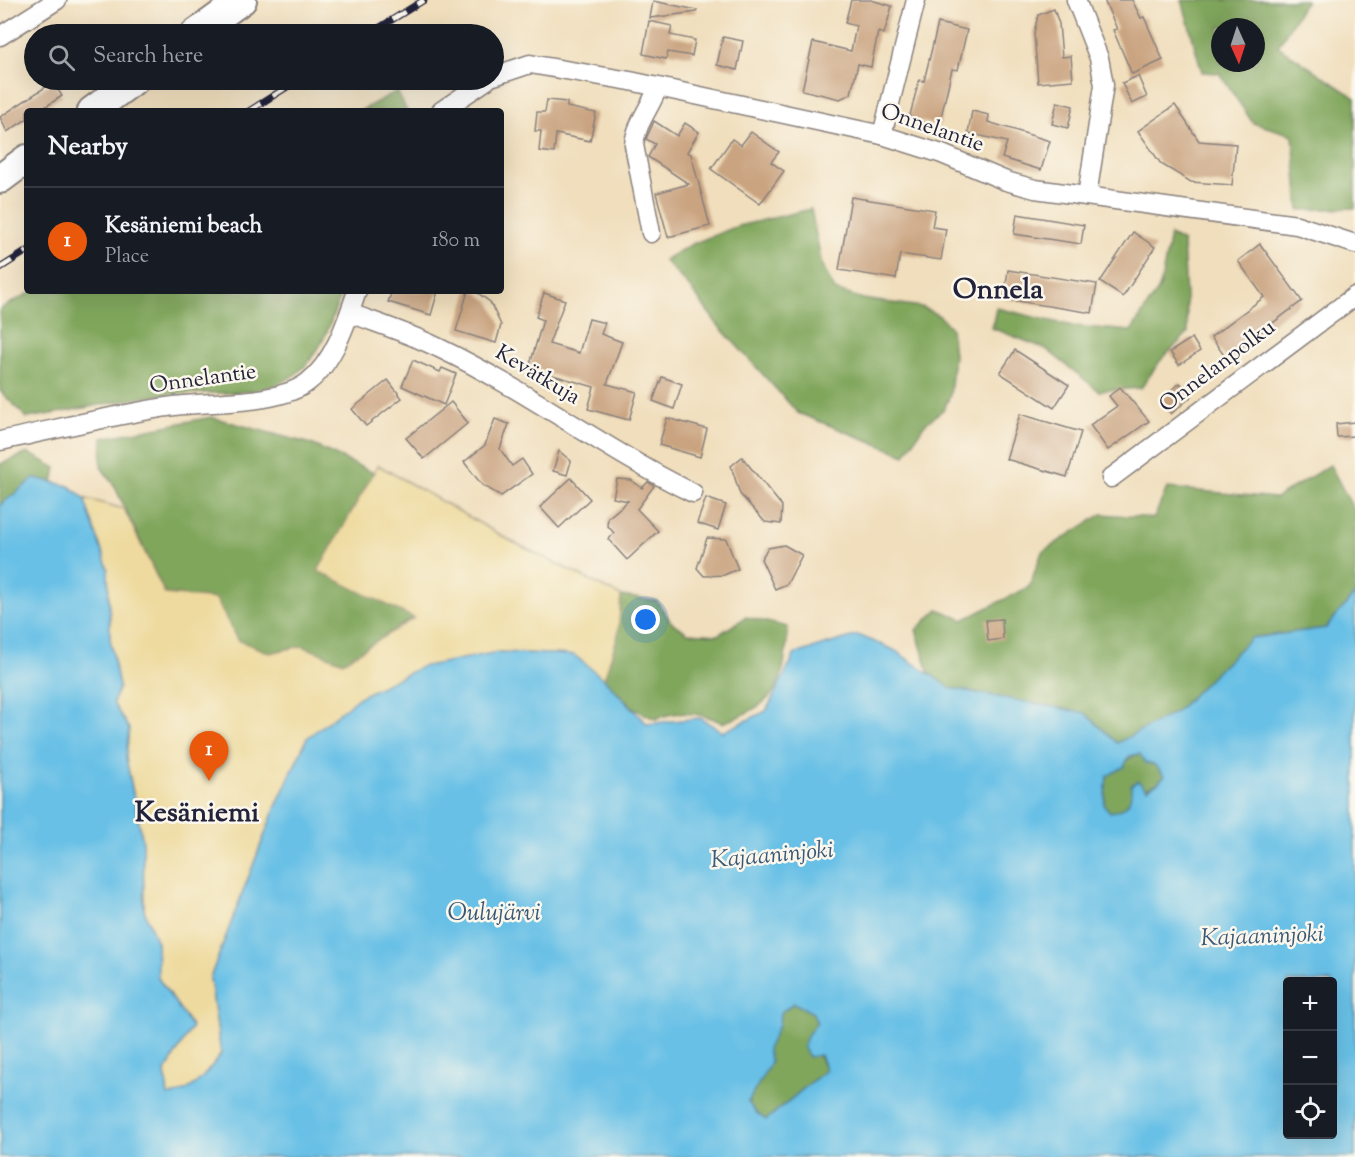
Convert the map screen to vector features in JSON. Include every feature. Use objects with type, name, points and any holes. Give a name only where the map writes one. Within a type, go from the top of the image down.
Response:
[{"type":"highway","points":[[209,24],[242,0]]},
{"type":"highway","points":[[96,108],[120,90]]},
{"type":"highway","points":[[0,179],[24,161]]},
{"type":"street","points":[[0,36],[57,0]]},
{"type":"street","points":[[882,135],[916,0]]},
{"type":"street","points":[[1076,0],[1099,58],[1104,85],[1087,196]]},
{"type":"street","name":"Onnelantie","points":[[504,73],[530,64],[555,66],[882,135],[942,154],[1006,181],[1035,189],[1297,225],[1355,244]]},
{"type":"street","points":[[651,233],[634,145],[635,134],[654,101],[658,87]]},
{"type":"street","points":[[445,108],[472,90]]},
{"type":"street","name":"Onnelantie","points":[[0,441],[176,406],[243,401],[287,392],[307,383],[327,362],[350,314],[356,294]]},
{"type":"street","name":"Onnelanpolku","points":[[1111,478],[1355,296]]},
{"type":"street","name":"Kevätkuja","points":[[350,314],[437,346],[462,359],[649,471],[693,493]]},
{"type":"green space","points":[[1182,0],[1306,0],[1278,46],[1355,98],[1355,208],[1299,210],[1293,135],[1253,123],[1219,73],[1202,72]]},
{"type":"green space","points":[[397,91],[406,108],[366,108]]},
{"type":"green space","points":[[811,209],[822,265],[835,290],[863,299],[922,307],[940,316],[951,328],[954,355],[950,396],[944,409],[924,425],[905,455],[798,413],[717,324],[691,289],[664,260],[692,244],[738,226]]},
{"type":"green space","points":[[1170,235],[1183,242],[1188,333],[1160,361],[1141,388],[1099,391],[1046,349],[992,328],[996,308],[1073,326],[1131,331],[1160,287]]},
{"type":"green space","points":[[28,294],[341,294],[330,325],[313,356],[296,374],[267,388],[236,393],[154,396],[27,418],[0,391],[0,309]]},
{"type":"green space","points":[[211,417],[311,444],[374,473],[319,571],[415,617],[343,662],[302,646],[270,653],[237,640],[216,599],[165,594],[114,485],[101,467],[102,438]]},
{"type":"green space","points":[[28,453],[56,468],[53,482],[35,478],[0,505],[0,464]]},
{"type":"green space","points":[[1330,465],[1355,512],[1355,594],[1326,628],[1251,638],[1176,712],[1117,744],[1084,713],[950,688],[929,673],[916,630],[938,609],[963,620],[1029,587],[1042,552],[1102,514],[1154,518],[1167,488],[1276,498]]},
{"type":"green space","points":[[621,596],[657,601],[671,622],[688,633],[718,635],[746,617],[788,627],[784,664],[775,690],[756,708],[722,723],[706,716],[681,713],[655,719],[634,709],[604,679],[618,635]]},
{"type":"green space","points":[[1140,754],[1164,775],[1158,783],[1132,793],[1125,807],[1110,812],[1104,805],[1107,775],[1130,758]]},
{"type":"green space","points":[[794,1003],[813,1012],[817,1023],[808,1034],[826,1070],[766,1120],[755,1112],[748,1102],[780,1013]]},
{"type":"sand","points":[[378,465],[511,541],[621,596],[618,635],[604,679],[573,655],[498,652],[307,738],[273,813],[210,978],[221,1054],[192,1087],[185,1092],[168,1097],[165,1072],[192,1026],[158,978],[157,943],[144,910],[143,843],[126,758],[129,729],[113,703],[119,687],[110,639],[110,614],[84,498],[124,509],[165,594],[216,599],[237,640],[270,653],[302,646],[343,662],[414,618],[318,571]]},
{"type":"water","name":"Oulujärvi","points":[[35,478],[69,486],[84,498],[108,569],[110,639],[119,687],[113,703],[129,729],[126,758],[143,843],[144,910],[157,943],[158,978],[192,1027],[165,1072],[168,1096],[192,1087],[221,1054],[210,978],[273,813],[307,738],[361,696],[421,667],[498,652],[574,655],[604,679],[647,724],[700,718],[723,732],[766,711],[795,654],[858,635],[894,650],[950,688],[1085,713],[1117,743],[1176,712],[1251,638],[1326,628],[1355,594],[1355,1157],[0,1157],[0,505]],"holes":[[[1140,754],[1145,763],[1155,765],[1164,776],[1158,783],[1147,789],[1138,781],[1131,785],[1131,796],[1127,804],[1121,809],[1110,812],[1104,805],[1107,776],[1124,767],[1129,756]],[[794,1003],[813,1013],[817,1023],[808,1034],[803,1047],[809,1057],[820,1055],[826,1070],[766,1120],[755,1112],[748,1102],[771,1062],[767,1049],[779,1025],[780,1013]]]},
{"type":"building","points":[[851,0],[871,0],[892,6],[884,34],[878,32],[871,67],[858,64],[851,94],[840,99],[802,90],[813,42],[851,51],[856,26],[845,23]]},
{"type":"building","points":[[1104,0],[1132,0],[1141,18],[1144,17],[1163,60],[1132,74],[1113,30],[1117,29]]},
{"type":"building","points":[[653,1],[697,10],[696,12],[650,18]]},
{"type":"building","points":[[1054,9],[1059,24],[1062,57],[1071,56],[1073,80],[1038,83],[1034,33],[1038,15]]},
{"type":"building","points":[[649,21],[672,26],[670,35],[695,40],[692,56],[668,52],[666,59],[643,54]]},
{"type":"building","points":[[938,23],[967,30],[958,70],[952,69],[939,126],[909,119],[919,80],[924,81]]},
{"type":"building","points":[[723,37],[743,41],[737,70],[717,65]]},
{"type":"building","points":[[1138,76],[1147,97],[1132,104],[1122,83]]},
{"type":"building","points":[[41,90],[58,90],[62,96],[44,108],[24,108],[24,121],[7,132],[0,117]]},
{"type":"building","points":[[547,100],[567,102],[567,107],[596,113],[590,141],[556,134],[554,153],[539,151],[541,131],[535,131],[537,112],[545,112]]},
{"type":"building","points":[[1057,102],[1073,106],[1068,128],[1052,124]]},
{"type":"building","points":[[1175,105],[1199,141],[1236,144],[1232,185],[1191,182],[1161,164],[1138,131]]},
{"type":"building","points":[[972,111],[989,115],[988,122],[1050,141],[1041,170],[1002,158],[1007,142],[968,133]]},
{"type":"building","points":[[654,121],[677,136],[685,123],[699,132],[687,152],[691,154],[710,226],[668,237],[656,193],[689,184],[648,157],[655,144],[646,139]]},
{"type":"building","points":[[751,132],[779,152],[771,162],[784,171],[760,204],[711,169],[732,139],[741,145]]},
{"type":"building","points":[[851,197],[935,210],[932,227],[946,229],[941,260],[900,254],[896,279],[839,270]]},
{"type":"building","points":[[1017,214],[1084,225],[1081,244],[1014,234]]},
{"type":"building","points":[[1133,232],[1155,247],[1123,297],[1100,282]]},
{"type":"building","points":[[1260,244],[1302,301],[1226,358],[1211,337],[1264,297],[1238,261]]},
{"type":"building","points":[[1008,270],[1097,284],[1092,313],[1004,299]]},
{"type":"building","points":[[544,293],[565,300],[549,344],[579,353],[589,319],[605,323],[601,334],[622,342],[607,384],[637,392],[629,420],[588,409],[594,387],[529,368],[543,320],[536,317]]},
{"type":"building","points":[[391,294],[437,294],[431,315],[388,302]]},
{"type":"building","points":[[467,294],[479,294],[490,302],[501,325],[496,343],[456,331]]},
{"type":"building","points":[[1192,338],[1200,351],[1179,365],[1170,352]]},
{"type":"building","points":[[1015,350],[1069,385],[1054,408],[1000,373]]},
{"type":"building","points":[[413,360],[440,372],[442,368],[456,374],[444,405],[402,386]]},
{"type":"building","points":[[662,377],[682,384],[674,409],[653,401]]},
{"type":"building","points":[[388,380],[402,398],[366,426],[352,409]]},
{"type":"building","points":[[1180,383],[1192,396],[1171,414],[1160,400]]},
{"type":"building","points":[[1120,387],[1149,421],[1108,450],[1090,425],[1117,406],[1109,396]]},
{"type":"building","points":[[451,402],[468,423],[424,459],[406,438]]},
{"type":"building","points":[[1020,414],[1081,432],[1067,477],[1006,459]]},
{"type":"building","points":[[667,418],[707,429],[700,457],[659,445]]},
{"type":"building","points":[[495,419],[509,424],[500,449],[512,466],[522,459],[532,474],[501,496],[482,485],[464,462],[485,445]]},
{"type":"building","points":[[1355,422],[1355,436],[1337,437],[1336,424]]},
{"type":"building","points":[[559,451],[571,461],[567,475],[553,471]]},
{"type":"building","points":[[742,457],[782,506],[781,524],[765,522],[740,494],[731,466]]},
{"type":"building","points":[[571,478],[590,499],[559,528],[540,507]]},
{"type":"building","points":[[617,479],[631,480],[642,488],[648,482],[654,486],[637,509],[658,531],[627,560],[608,539],[614,533],[607,525],[608,518],[628,501],[613,498]]},
{"type":"building","points":[[706,498],[726,505],[718,530],[697,523]]},
{"type":"building","points":[[707,538],[726,539],[738,569],[724,575],[704,576],[697,568]]},
{"type":"building","points":[[784,545],[802,555],[787,584],[775,589],[761,559],[768,548]]},
{"type":"building","points":[[1002,619],[1003,639],[988,641],[986,620]]},
{"type":"railway","points":[[385,24],[424,0]]},
{"type":"railway","points":[[254,108],[282,90]]},
{"type":"railway","points":[[0,268],[24,253]]},
{"type":"place","name":"Kesäniemi beach","points":[[209,781]]},
{"type":"district","name":"Onnela","points":[[998,291]]},
{"type":"district","name":"Kesäniemi","points":[[197,814]]},
{"type":"water label","name":"Kajaaninjoki","points":[[772,856]]},
{"type":"water label","name":"Kajaaninjoki","points":[[1262,937]]}]
